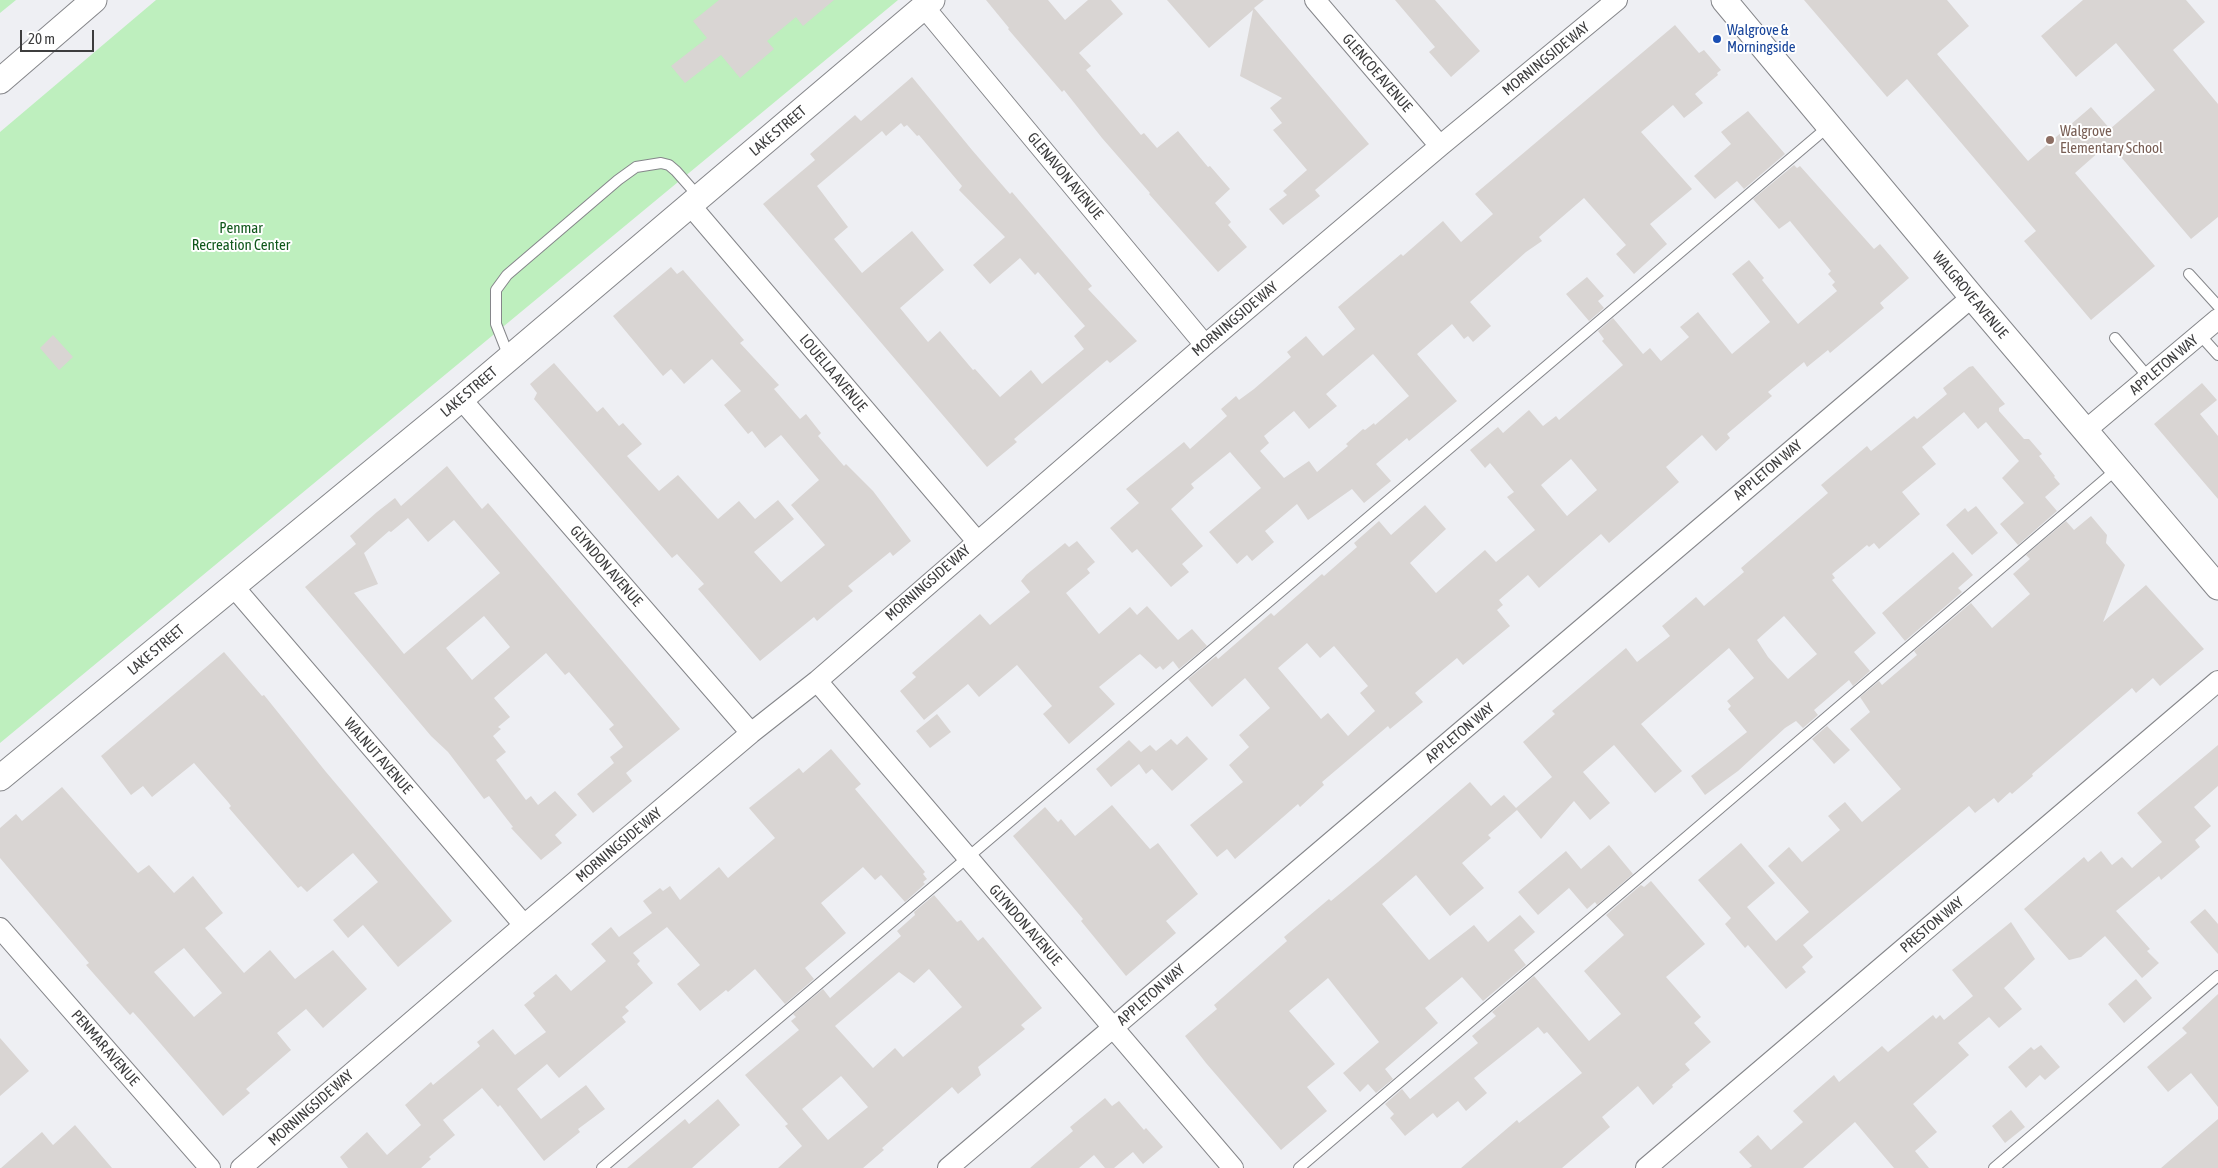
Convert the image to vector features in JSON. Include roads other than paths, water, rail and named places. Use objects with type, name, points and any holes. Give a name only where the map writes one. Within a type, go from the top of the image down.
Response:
[{"type":"street","points":[[0,81],[94,0]]},
{"type":"street","name":"GLENCOE AVENUE","points":[[1315,0],[1440,146]]},
{"type":"street","name":"MORNINGSIDE WAY","points":[[241,1168],[524,925],[751,733],[816,681],[976,540],[1204,345],[1617,0]]},
{"type":"street","name":"WALGROVE AVENUE","points":[[1724,0],[1972,298],[2218,587]]},
{"type":"street","name":"LAKE STREET","points":[[0,778],[461,399],[928,4]]},
{"type":"street","name":"GLENAVON AVENUE","points":[[928,4],[1204,345]]},
{"type":"street","name":"LOUELLA AVENUE","points":[[695,201],[976,540]]},
{"type":"street","name":"APPLETON WAY","points":[[948,1168],[1972,298]]},
{"type":"street","name":"APPLETON WAY","points":[[2086,430],[2218,319]]},
{"type":"street","name":"GLYNDON AVENUE","points":[[461,399],[751,733]]},
{"type":"street","name":"WALNUT AVENUE","points":[[233,586],[524,925]]},
{"type":"street","name":"GLYNDON AVENUE","points":[[816,681],[1233,1168]]},
{"type":"street","name":"PRESTON WAY","points":[[1646,1168],[2218,681]]},
{"type":"street","name":"PENMAR AVENUE","points":[[0,928],[210,1168]]},
{"type":"lane","points":[[602,1168],[1829,126]]},
{"type":"lane","points":[[510,358],[496,324],[496,290],[507,275],[618,180],[636,167],[661,163],[669,165],[676,171],[695,201]]},
{"type":"lane","points":[[2189,274],[2218,306]]},
{"type":"lane","points":[[2200,334],[2218,355]]},
{"type":"lane","points":[[2115,338],[2149,378]]},
{"type":"lane","points":[[1299,1168],[2118,468]]},
{"type":"lane","points":[[1994,1168],[2218,976]]},
{"type":"place","name":"Walgrove & Morningside","points":[[1717,39]]},
{"type":"place","name":"Walgrove Elementary School","points":[[2050,140]]},
{"type":"park label","name":"Penmar Recreation Center","points":[[241,236]]}]
